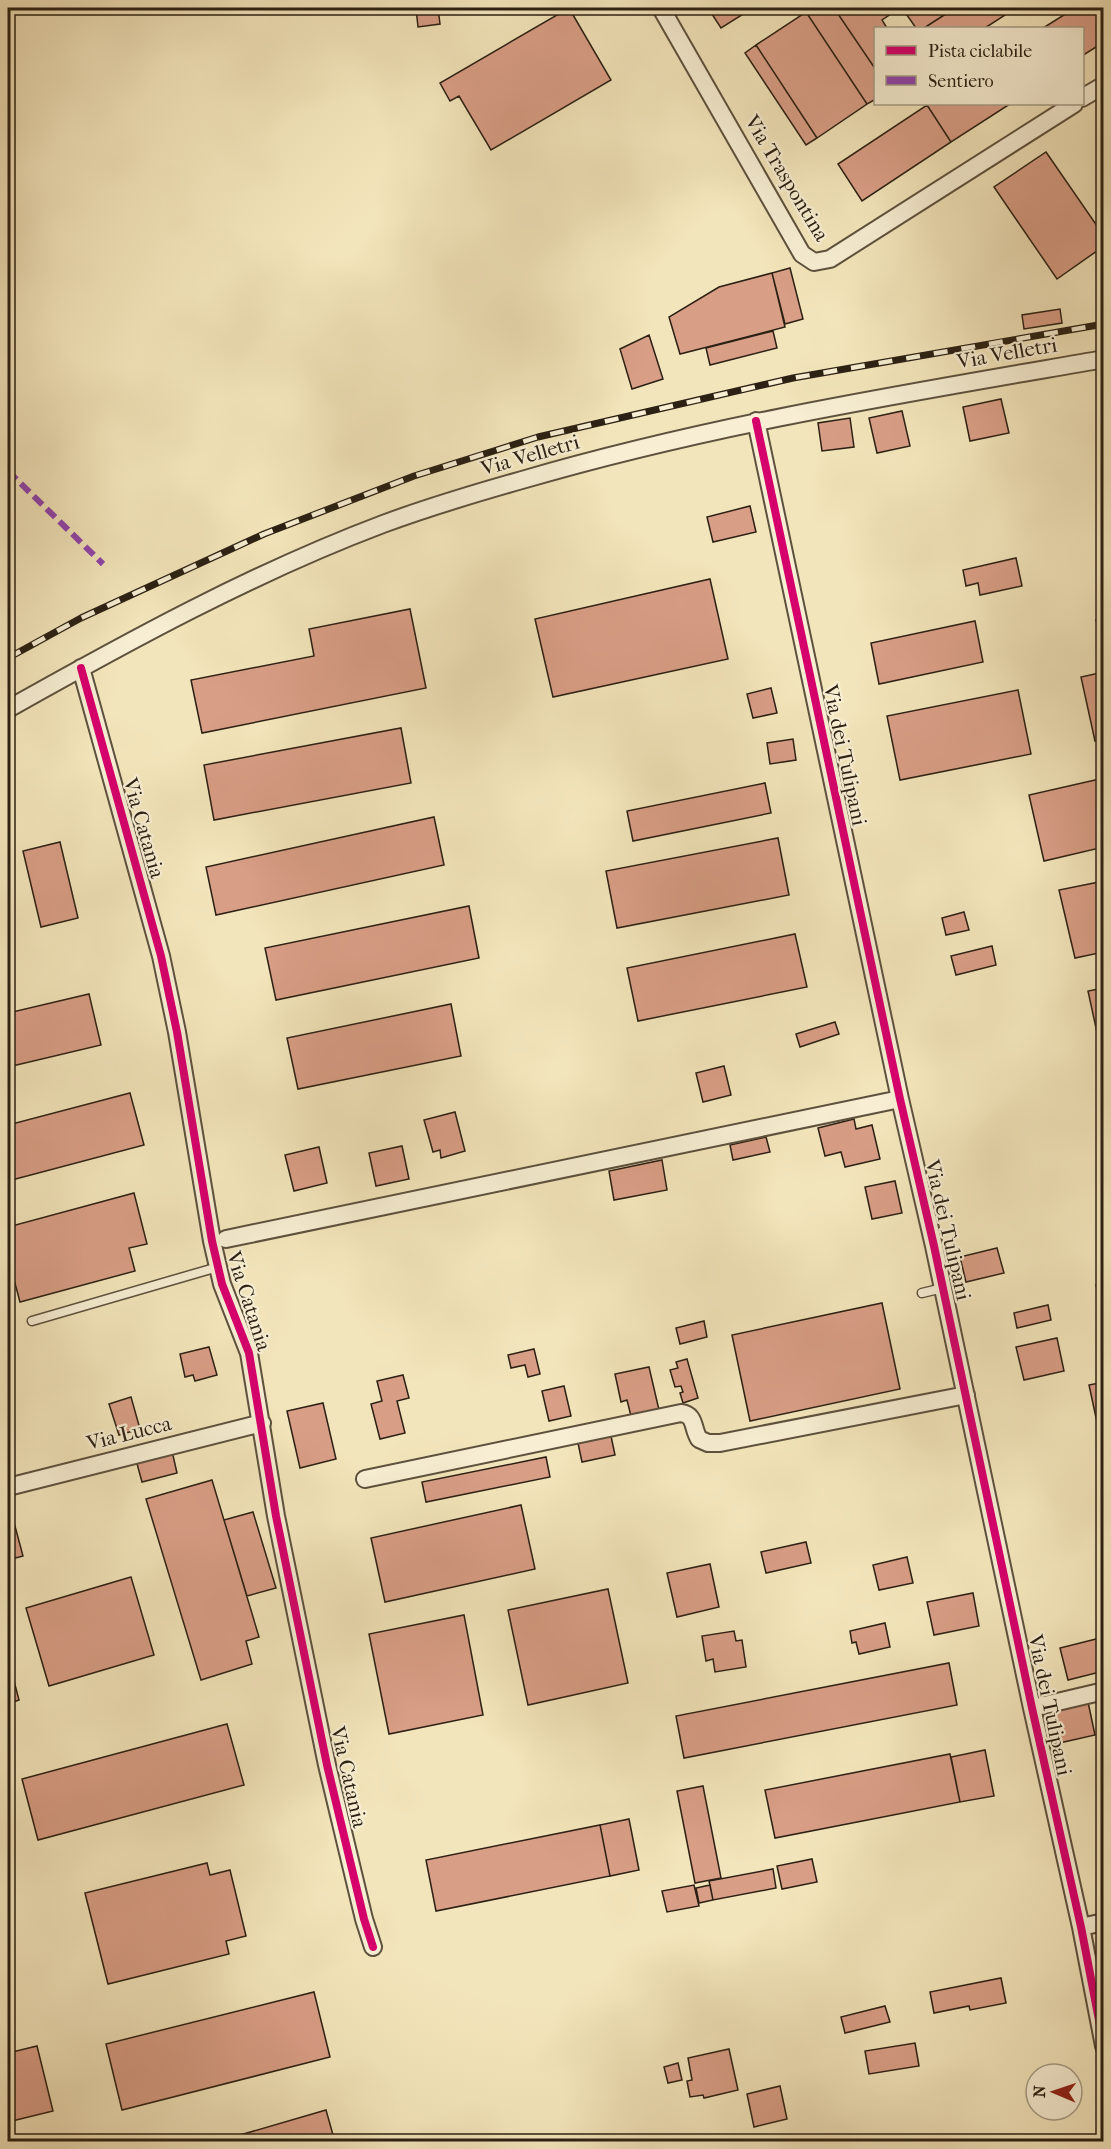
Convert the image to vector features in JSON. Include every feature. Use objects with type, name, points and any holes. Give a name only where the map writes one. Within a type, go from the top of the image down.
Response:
[{"type":"street","name":"Via Traspontina","points":[[661,8],[802,255],[814,262],[830,259],[1072,105]]},
{"type":"street","points":[[1084,97],[1104,85]]},
{"type":"street","name":"Via Velletri","points":[[8,710],[81,668],[207,603],[306,556],[382,524],[469,496],[566,467],[756,421],[1104,359]]},
{"type":"street","name":"Via dei Tulipani","points":[[756,421],[900,1099],[1081,1927],[1104,2046]]},
{"type":"street","name":"Via Catania","points":[[81,668],[161,956],[177,1032],[207,1217],[226,1294],[246,1342],[280,1537],[327,1765],[364,1919],[374,1947]]},
{"type":"street","points":[[226,1239],[900,1099]]},
{"type":"street","points":[[365,1479],[681,1413],[687,1413],[691,1417],[699,1439],[708,1443],[720,1443],[966,1395]]},
{"type":"street","name":"Via Lucca","points":[[8,1487],[261,1423]]},
{"type":"street","points":[[1032,1708],[1104,1691]]},
{"type":"street","points":[[1081,1927],[1104,1922]]},
{"type":"lane","points":[[32,1321],[218,1268]]},
{"type":"lane","points":[[922,1293],[943,1288]]},
{"type":"building","points":[[416,8],[438,8],[440,24],[418,27]]},
{"type":"building","points":[[569,8],[611,80],[491,150],[459,96],[450,101],[440,83]]},
{"type":"building","points":[[708,8],[753,8],[721,28]]},
{"type":"building","points":[[813,8],[834,8],[874,67],[874,100],[867,104],[806,12]]},
{"type":"building","points":[[834,8],[900,8],[882,20],[886,27],[874,27],[874,67]]},
{"type":"building","points":[[902,8],[955,8],[926,27],[915,27]]},
{"type":"building","points":[[955,8],[1016,8],[987,27],[926,27]]},
{"type":"building","points":[[1075,8],[1104,8],[1104,42],[1084,55],[1084,27],[1045,27]]},
{"type":"building","points":[[806,12],[867,104],[817,138],[756,45]]},
{"type":"building","points":[[756,45],[817,138],[806,145],[745,53]]},
{"type":"building","points":[[927,105],[1008,105],[951,142]]},
{"type":"building","points":[[927,105],[951,142],[862,201],[838,164]]},
{"type":"building","points":[[1046,152],[1104,236],[1104,246],[1057,279],[994,187]]},
{"type":"building","points":[[790,268],[803,319],[785,324],[772,273]]},
{"type":"building","points":[[772,273],[785,327],[680,354],[669,317],[719,287]]},
{"type":"building","points":[[1060,309],[1062,323],[1024,329],[1022,315]]},
{"type":"building","points":[[773,331],[777,348],[710,365],[706,348]]},
{"type":"building","points":[[649,335],[663,379],[632,389],[620,349]]},
{"type":"building","points":[[1001,399],[1009,433],[970,441],[963,407]]},
{"type":"building","points":[[902,411],[910,446],[877,453],[869,418]]},
{"type":"building","points":[[850,418],[854,447],[822,451],[818,423]]},
{"type":"building","points":[[750,506],[756,532],[713,542],[707,517]]},
{"type":"building","points":[[1016,558],[1022,586],[980,595],[978,583],[966,586],[963,570]]},
{"type":"building","points":[[710,579],[728,659],[553,697],[535,619]]},
{"type":"building","points":[[410,609],[426,688],[202,733],[191,680],[314,656],[309,629]]},
{"type":"building","points":[[1104,619],[1104,648],[1102,648],[1096,620]]},
{"type":"building","points":[[975,621],[983,662],[879,684],[871,643]]},
{"type":"building","points":[[1104,672],[1104,739],[1095,741],[1081,677]]},
{"type":"building","points":[[771,688],[777,713],[753,718],[747,694]]},
{"type":"building","points":[[1018,690],[1031,754],[900,780],[887,716]]},
{"type":"building","points":[[401,728],[411,783],[214,820],[204,765]]},
{"type":"building","points":[[793,739],[796,760],[770,764],[767,743]]},
{"type":"building","points":[[1104,778],[1104,847],[1044,861],[1029,795]]},
{"type":"building","points":[[765,783],[771,813],[633,841],[627,811]]},
{"type":"building","points":[[434,817],[444,865],[216,915],[206,867]]},
{"type":"building","points":[[778,838],[789,895],[617,928],[606,871]]},
{"type":"building","points":[[60,842],[78,918],[41,927],[23,851]]},
{"type":"building","points":[[1104,881],[1104,952],[1075,958],[1059,890]]},
{"type":"building","points":[[469,906],[479,958],[276,1000],[265,948]]},
{"type":"building","points":[[964,912],[969,930],[946,935],[942,918]]},
{"type":"building","points":[[795,934],[807,987],[638,1021],[627,968]]},
{"type":"building","points":[[992,946],[996,965],[956,975],[951,956]]},
{"type":"building","points":[[1104,988],[1104,1051],[1101,1051],[1088,991]]},
{"type":"building","points":[[89,994],[101,1045],[8,1067],[8,1013]]},
{"type":"building","points":[[451,1004],[461,1056],[298,1089],[287,1038]]},
{"type":"building","points":[[835,1022],[839,1034],[800,1047],[796,1034]]},
{"type":"building","points":[[724,1066],[731,1095],[703,1102],[696,1073]]},
{"type":"building","points":[[130,1093],[144,1145],[8,1181],[8,1125]]},
{"type":"building","points":[[455,1112],[465,1151],[441,1158],[440,1150],[433,1152],[424,1120]]},
{"type":"building","points":[[854,1119],[856,1129],[872,1125],[880,1159],[845,1167],[841,1152],[825,1156],[818,1128]]},
{"type":"building","points":[[766,1137],[770,1152],[733,1160],[730,1145]]},
{"type":"building","points":[[402,1146],[409,1179],[376,1186],[369,1153]]},
{"type":"building","points":[[319,1147],[327,1183],[294,1191],[285,1155]]},
{"type":"building","points":[[662,1160],[667,1190],[614,1200],[609,1171]]},
{"type":"building","points":[[895,1181],[902,1213],[872,1219],[865,1187]]},
{"type":"building","points":[[134,1193],[147,1244],[129,1248],[135,1271],[20,1302],[8,1257],[8,1227]]},
{"type":"building","points":[[997,1248],[1004,1273],[966,1282],[960,1257]]},
{"type":"building","points":[[1104,1283],[1104,1317],[1096,1285]]},
{"type":"building","points":[[882,1303],[900,1389],[750,1421],[732,1335]]},
{"type":"building","points":[[1048,1305],[1051,1320],[1017,1328],[1014,1313]]},
{"type":"building","points":[[704,1321],[707,1337],[680,1344],[676,1328]]},
{"type":"building","points":[[1057,1338],[1064,1371],[1024,1380],[1016,1347]]},
{"type":"building","points":[[209,1347],[217,1375],[195,1381],[193,1375],[185,1377],[180,1354]]},
{"type":"building","points":[[534,1349],[540,1374],[528,1377],[525,1365],[511,1368],[508,1355]]},
{"type":"building","points":[[687,1359],[698,1398],[683,1403],[680,1393],[683,1392],[681,1386],[675,1387],[670,1370],[678,1368],[676,1362]]},
{"type":"building","points":[[649,1367],[659,1410],[631,1416],[627,1400],[621,1402],[615,1374]]},
{"type":"building","points":[[403,1375],[409,1398],[397,1401],[405,1433],[380,1439],[371,1404],[382,1401],[377,1381]]},
{"type":"building","points":[[1104,1382],[1104,1450],[1103,1450],[1089,1385]]},
{"type":"building","points":[[564,1386],[571,1416],[549,1421],[542,1391]]},
{"type":"building","points":[[131,1397],[140,1429],[119,1435],[109,1404]]},
{"type":"building","points":[[323,1403],[336,1459],[300,1468],[287,1411]]},
{"type":"building","points":[[611,1436],[615,1455],[582,1462],[578,1443]]},
{"type":"building","points":[[172,1451],[177,1473],[142,1482],[136,1460]]},
{"type":"building","points":[[546,1457],[550,1477],[426,1502],[422,1482]]},
{"type":"building","points":[[212,1480],[259,1637],[246,1641],[252,1664],[201,1680],[146,1499]]},
{"type":"building","points":[[521,1505],[535,1569],[385,1602],[371,1538]]},
{"type":"building","points":[[253,1512],[276,1588],[247,1596],[224,1520]]},
{"type":"building","points":[[12,1515],[23,1556],[8,1560],[8,1516]]},
{"type":"building","points":[[806,1542],[811,1563],[766,1573],[761,1552]]},
{"type":"building","points":[[907,1557],[913,1583],[879,1590],[873,1565]]},
{"type":"building","points":[[710,1564],[719,1607],[677,1617],[667,1573]]},
{"type":"building","points":[[131,1577],[154,1655],[49,1686],[26,1608]]},
{"type":"building","points":[[608,1589],[628,1683],[528,1705],[508,1610]]},
{"type":"building","points":[[973,1593],[979,1626],[934,1635],[927,1602]]},
{"type":"building","points":[[464,1615],[483,1715],[389,1734],[369,1634]]},
{"type":"building","points":[[885,1623],[890,1647],[859,1654],[856,1642],[852,1643],[850,1631]]},
{"type":"building","points":[[734,1631],[736,1641],[742,1640],[746,1667],[715,1672],[713,1659],[706,1661],[702,1636]]},
{"type":"building","points":[[1104,1637],[1104,1671],[1068,1680],[1060,1648]]},
{"type":"building","points":[[8,1658],[19,1700],[8,1704]]},
{"type":"building","points":[[949,1663],[957,1705],[684,1758],[676,1716]]},
{"type":"building","points":[[1088,1702],[1095,1735],[1055,1744],[1048,1711]]},
{"type":"building","points":[[227,1724],[244,1785],[38,1840],[22,1779]]},
{"type":"building","points":[[985,1750],[994,1796],[960,1802],[951,1757]]},
{"type":"building","points":[[950,1754],[960,1802],[775,1838],[765,1790]]},
{"type":"building","points":[[703,1786],[721,1878],[695,1883],[677,1791]]},
{"type":"building","points":[[629,1819],[639,1870],[610,1876],[600,1825]]},
{"type":"building","points":[[600,1825],[610,1876],[436,1911],[426,1860]]},
{"type":"building","points":[[812,1859],[817,1882],[782,1889],[777,1866]]},
{"type":"building","points":[[207,1863],[210,1875],[230,1870],[246,1936],[226,1941],[229,1954],[108,1984],[85,1893]]},
{"type":"building","points":[[773,1869],[776,1888],[713,1900],[709,1881]]},
{"type":"building","points":[[694,1885],[699,1906],[667,1912],[662,1891]]},
{"type":"building","points":[[710,1885],[713,1900],[699,1903],[696,1888]]},
{"type":"building","points":[[1001,1978],[1006,2003],[970,2010],[969,2006],[934,2013],[930,1992]]},
{"type":"building","points":[[314,1992],[330,2057],[122,2110],[106,2044]]},
{"type":"building","points":[[885,2006],[890,2022],[845,2033],[841,2017]]},
{"type":"building","points":[[915,2043],[919,2066],[869,2074],[865,2051]]},
{"type":"building","points":[[37,2046],[53,2111],[8,2122],[8,2053]]},
{"type":"building","points":[[729,2049],[738,2090],[704,2098],[703,2095],[690,2097],[687,2081],[692,2080],[688,2058]]},
{"type":"building","points":[[678,2063],[682,2080],[668,2083],[664,2067]]},
{"type":"building","points":[[780,2086],[787,2119],[754,2127],[747,2094]]},
{"type":"building","points":[[326,2110],[335,2142],[216,2142]]},
{"type":"railway","points":[[8,658],[81,618],[264,534],[414,476],[538,437],[793,378],[1104,324]]},
{"type":"marked path","points":[[8,471],[103,564]]},
{"type":"cycle path","points":[[756,421],[900,1099],[934,1246],[1081,1927],[1104,2046]]},
{"type":"cycle path","points":[[81,668],[161,956],[177,1032],[212,1241],[222,1284],[249,1353],[276,1516],[327,1765],[364,1919],[373,1947]]}]
